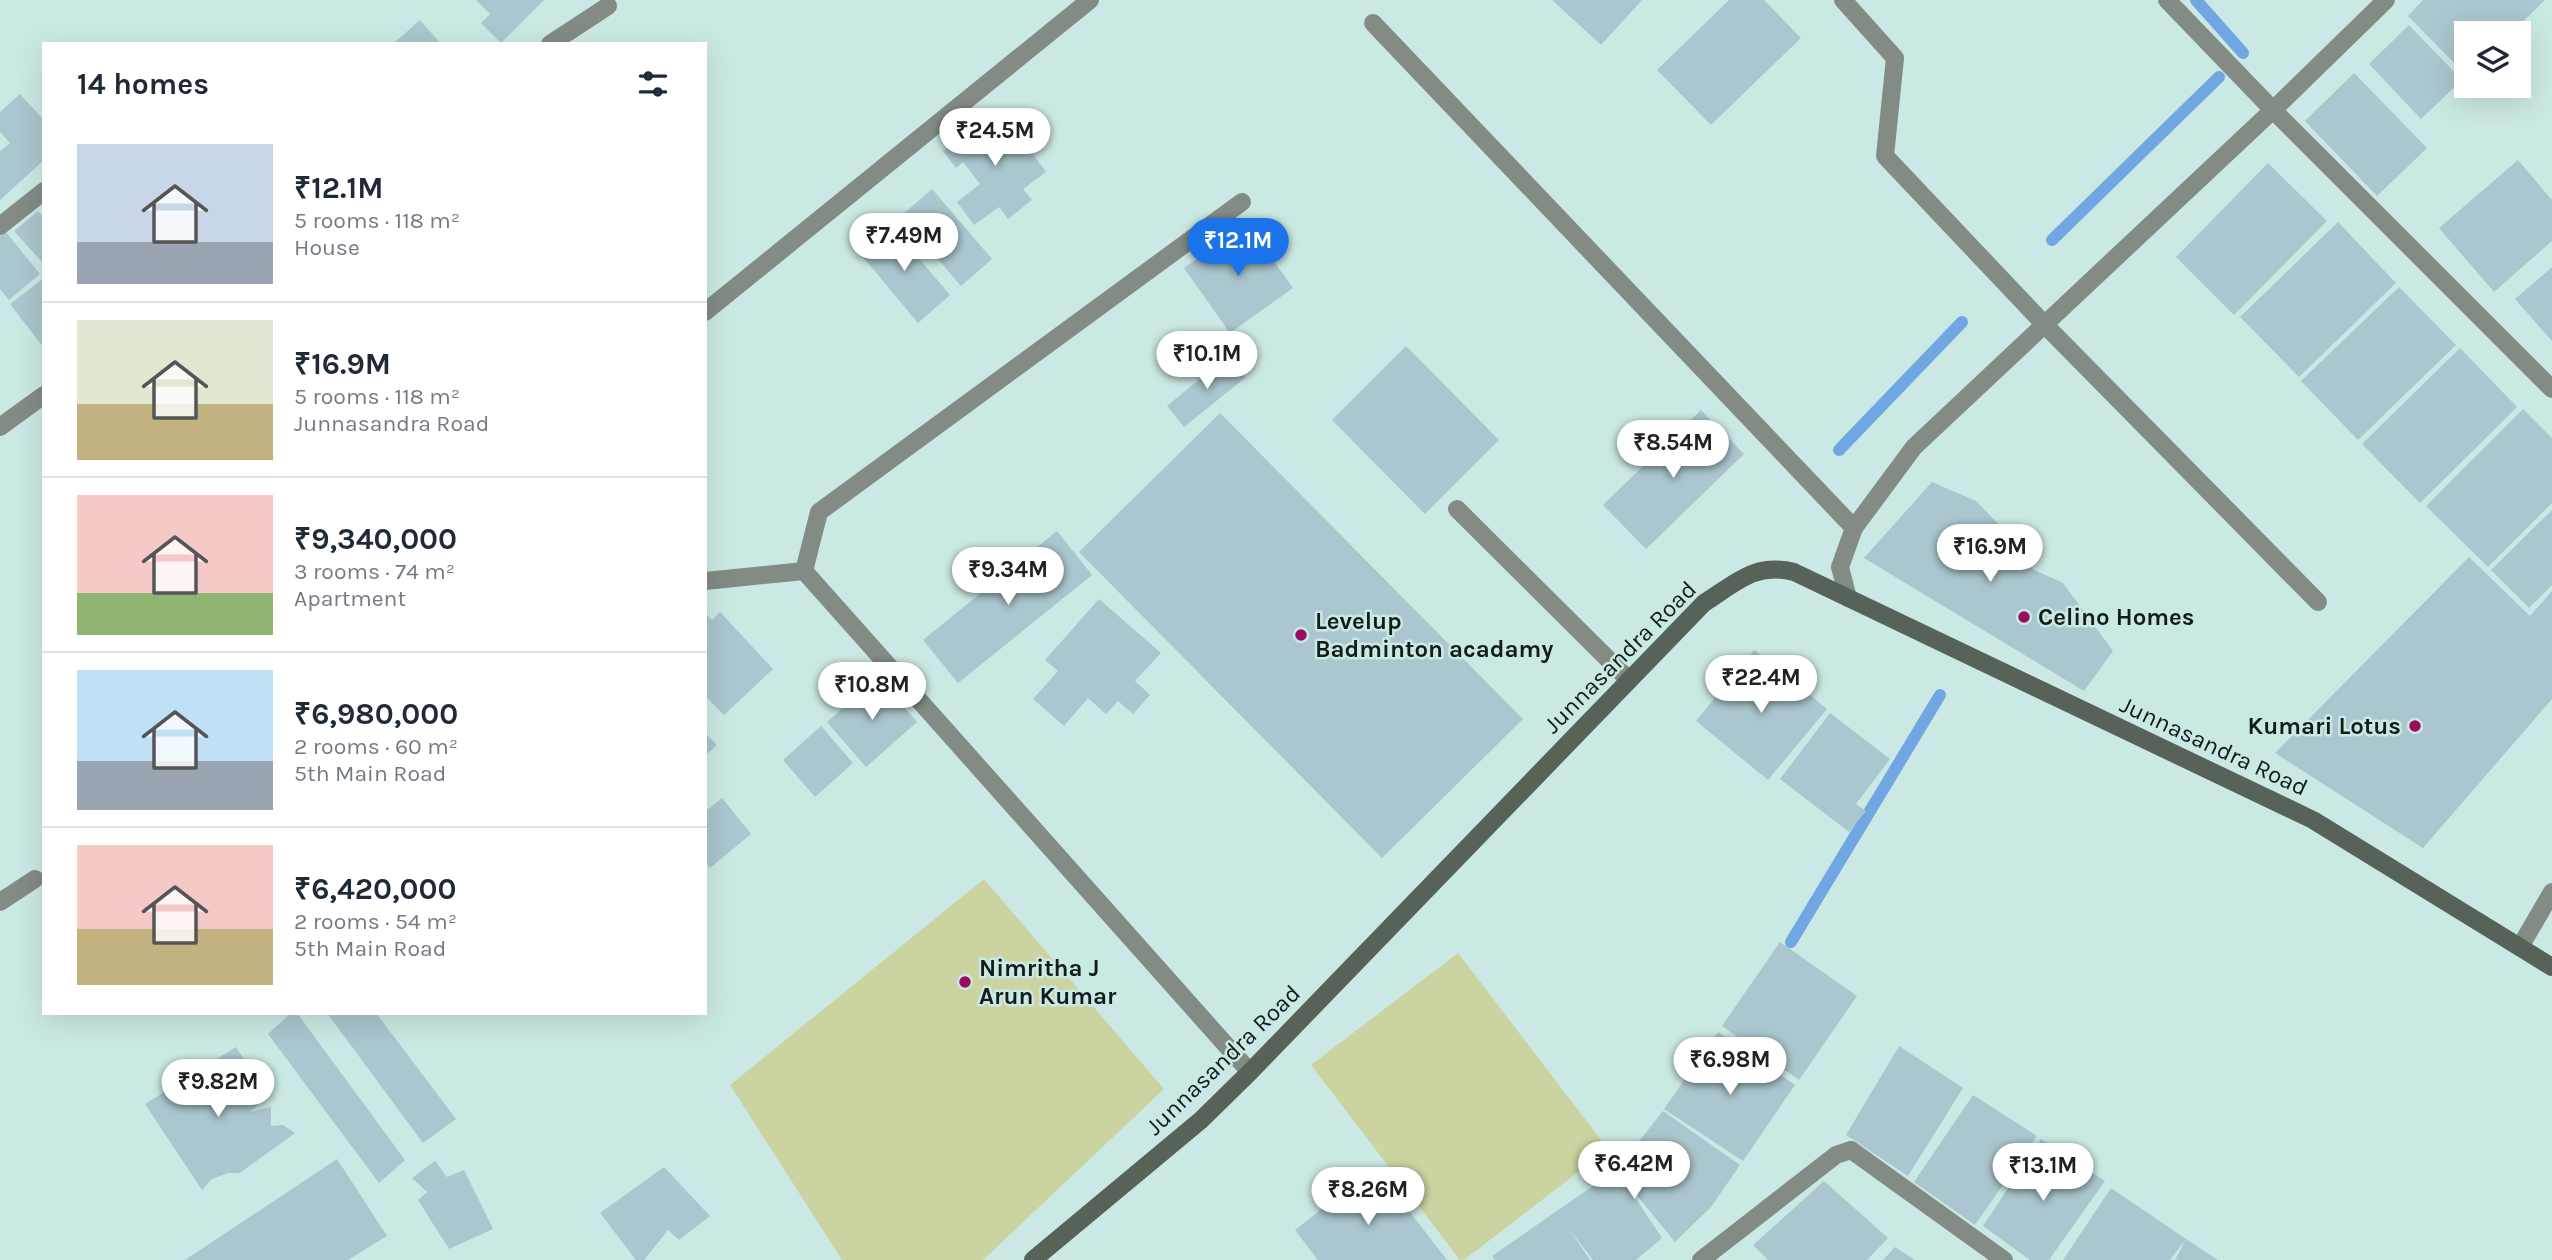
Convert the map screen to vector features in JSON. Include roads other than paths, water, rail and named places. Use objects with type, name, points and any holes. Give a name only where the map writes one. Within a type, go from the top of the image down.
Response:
[{"type":"street","points":[[707,310],[1090,0]]},
{"type":"street","points":[[1843,0],[1895,58],[1885,156],[2043,324],[2318,602]]},
{"type":"street","points":[[2167,0],[2552,389]]},
{"type":"street","points":[[1848,598],[1840,567],[1854,528],[1914,447],[2273,110],[2386,0]]},
{"type":"street","points":[[553,42],[608,6]]},
{"type":"street","points":[[1373,23],[1854,528]]},
{"type":"street","points":[[0,226],[42,193]]},
{"type":"street","points":[[804,571],[819,512],[1242,202]]},
{"type":"street","points":[[0,427],[42,396]]},
{"type":"street","points":[[1457,509],[1629,680]]},
{"type":"street","name":"Junnasandra Road","points":[[1034,1260],[1200,1120],[1250,1072],[1704,603],[1759,569],[1779,568],[1794,572],[2313,820],[2552,967]]},
{"type":"street","points":[[707,581],[804,571]]},
{"type":"street","points":[[804,571],[1250,1072]]},
{"type":"street","points":[[0,902],[35,879]]},
{"type":"street","points":[[2520,947],[2552,892]]},
{"type":"street","points":[[1701,1260],[1836,1156],[1852,1150],[2004,1260]]},
{"type":"waterway","points":[[2196,0],[2243,53]]},
{"type":"waterway","points":[[2052,240],[2219,77]]},
{"type":"waterway","points":[[1839,450],[1962,322]]},
{"type":"waterway","points":[[1791,942],[1940,695]]},
{"type":"place","name":"Celino Homes","points":[[2024,617]]},
{"type":"place","name":"Levelup Badminton acadamy","points":[[1301,635]]},
{"type":"place","name":"Kumari Lotus","points":[[2415,726]]},
{"type":"place","name":"Nimritha J Arun Kumar","points":[[965,982]]}]
